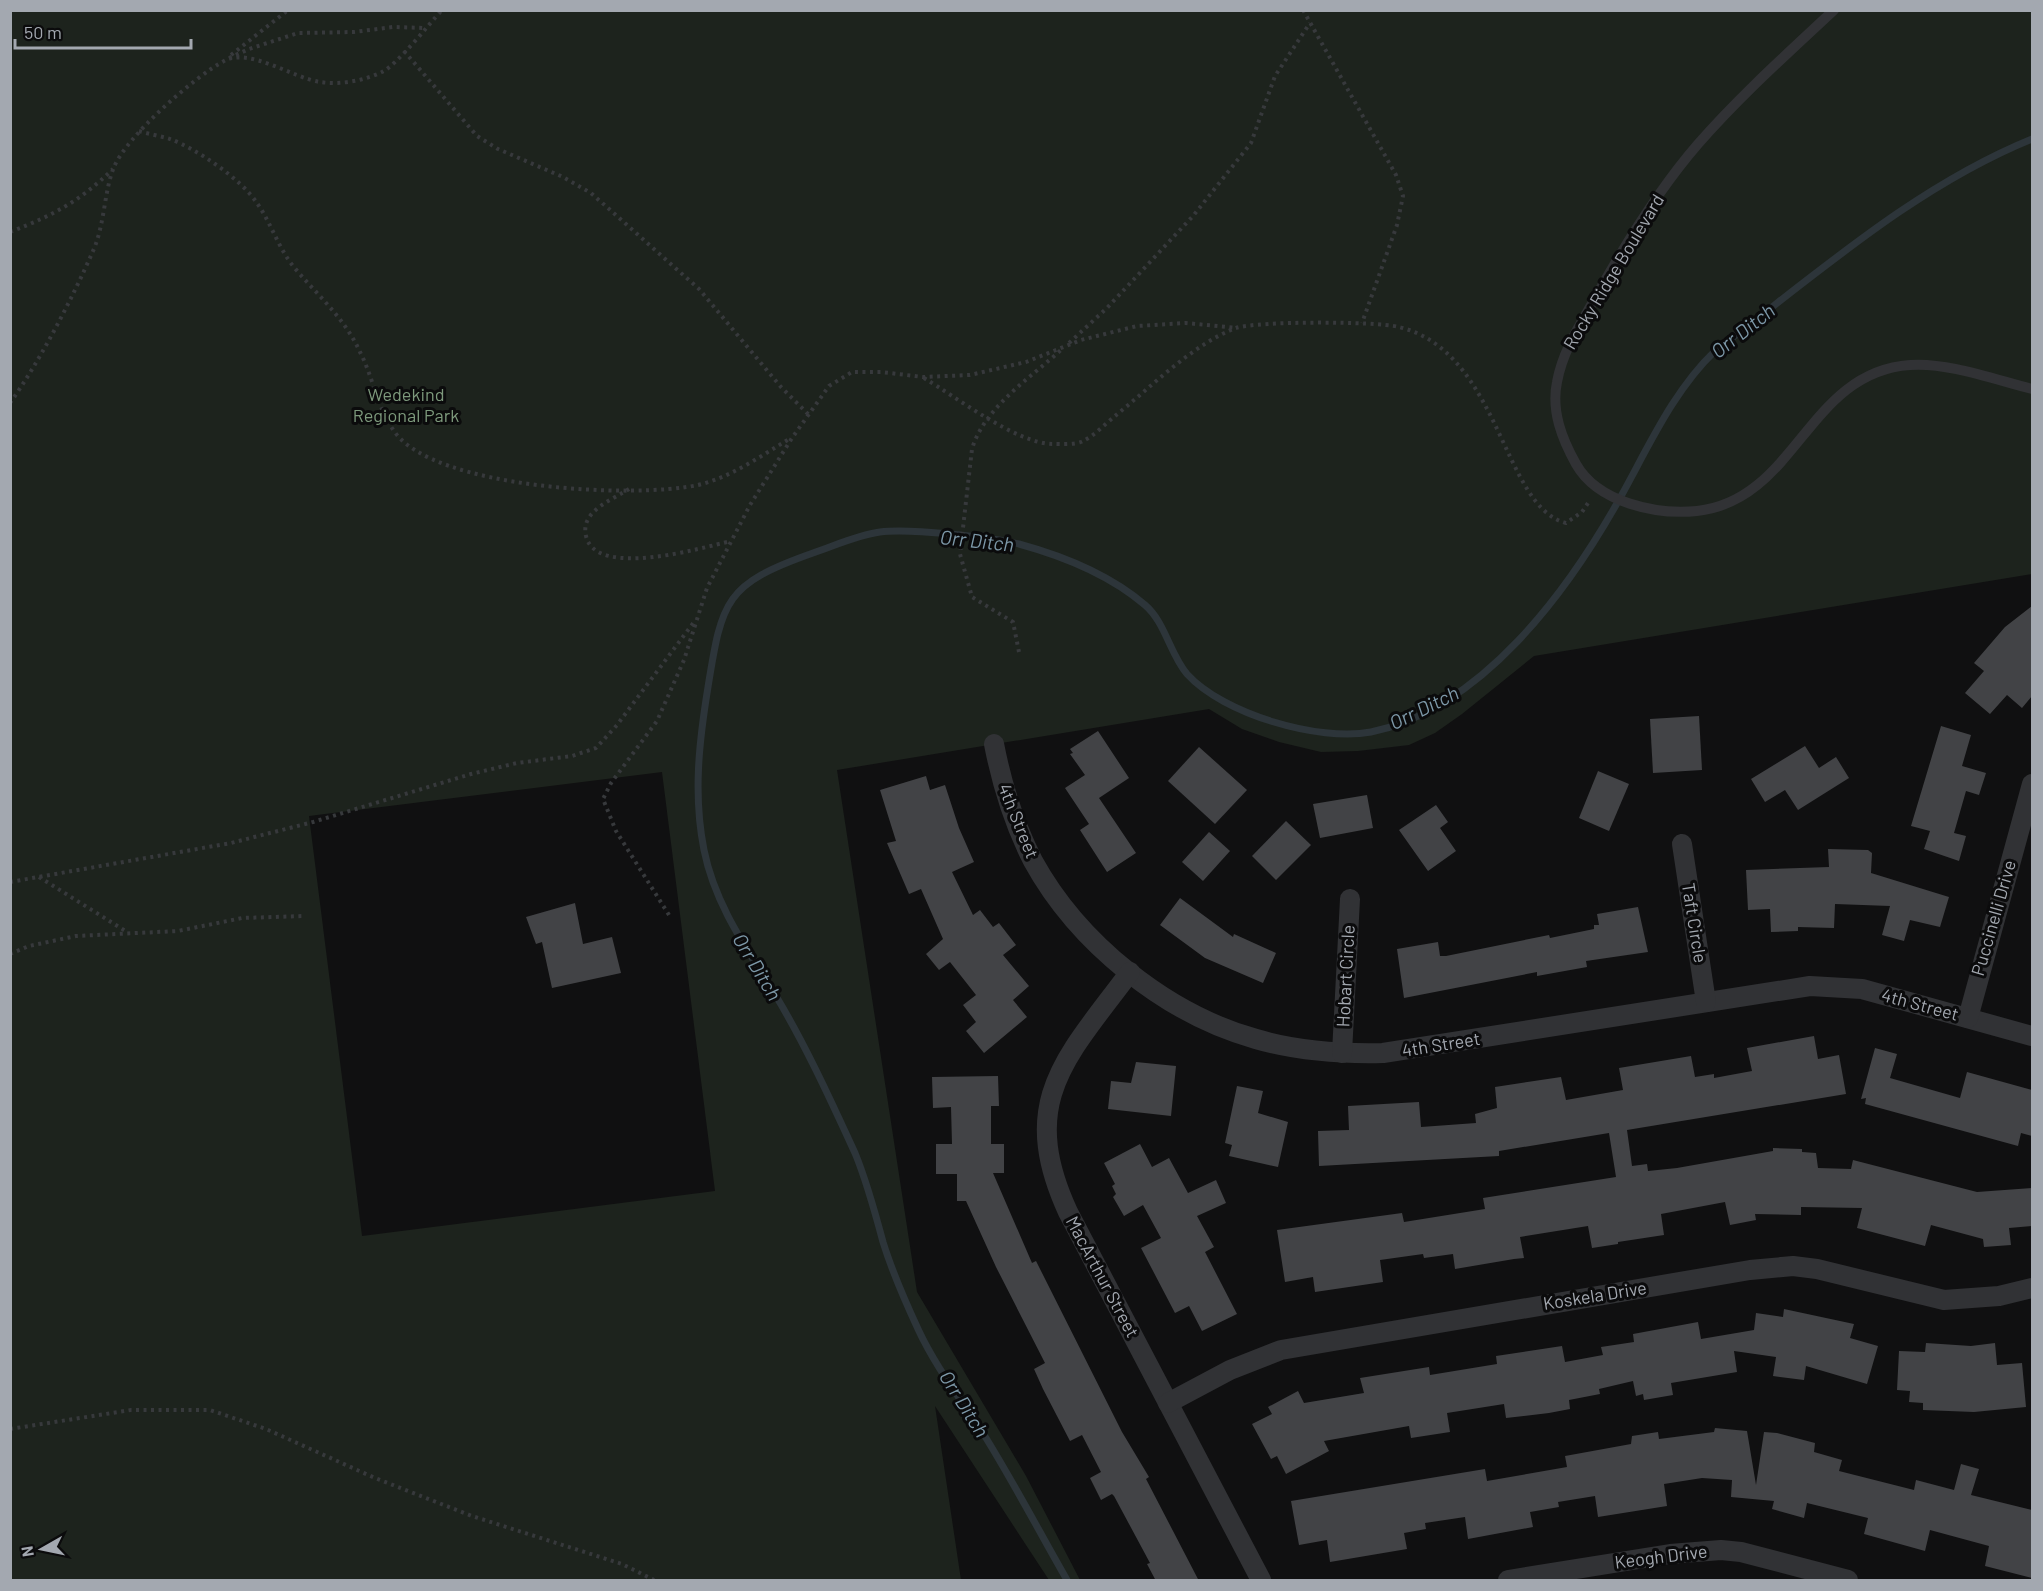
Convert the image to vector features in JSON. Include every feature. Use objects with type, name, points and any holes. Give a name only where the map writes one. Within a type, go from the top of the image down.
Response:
[{"type":"street","name":"4th Street","points":[[994,744],[1008,800],[1034,862],[1079,925],[1131,972],[1164,996],[1224,1028],[1287,1047],[1342,1053],[1394,1052],[1810,986],[1862,989],[2032,1036]]},
{"type":"street","name":"Puccinelli Drive","points":[[1968,1018],[2032,784]]},
{"type":"street","name":"Taft Circle","points":[[1682,844],[1706,1002]]},
{"type":"street","name":"Hobart Circle","points":[[1342,1053],[1350,899]]},
{"type":"street","name":"MacArthur Street","points":[[1131,972],[1066,1057],[1054,1082],[1048,1108],[1046,1135],[1056,1186],[1261,1581]]},
{"type":"street","name":"Koskela Drive","points":[[1168,1403],[1230,1370],[1281,1350],[1771,1267],[1793,1266],[1843,1274],[1944,1300],[1999,1296],[2032,1288]]},
{"type":"street","name":"Keogh Drive","points":[[1508,1581],[1670,1554],[1721,1550],[1741,1552],[1848,1581]]},
{"type":"lane","name":"Rocky Ridge Boulevard","points":[[1833,10],[1749,89],[1697,146],[1663,189],[1622,252],[1567,349],[1557,383],[1556,414],[1564,443],[1580,472],[1608,494],[1636,506],[1663,511],[1699,510],[1728,502],[1754,488],[1779,465],[1834,398],[1856,380],[1881,370],[1911,365],[1939,367],[2032,389]]},
{"type":"path","points":[[10,232],[37,222],[85,196],[114,168],[131,138],[170,103],[288,10]]},
{"type":"path","points":[[226,60],[250,57],[319,82],[351,82],[384,71],[442,10]]},
{"type":"path","points":[[1303,10],[1396,176],[1403,196],[1397,225],[1362,323]]},
{"type":"path","points":[[1019,652],[1013,622],[972,597],[960,554],[972,449],[976,434],[988,417],[1107,308],[1193,216],[1251,142],[1275,76],[1310,23]]},
{"type":"path","points":[[226,60],[249,48],[298,33],[354,32],[393,27],[426,28]]},
{"type":"path","points":[[404,51],[477,136],[498,149],[562,177],[591,193],[699,289],[782,387],[809,415]]},
{"type":"path","points":[[139,131],[171,139],[206,158],[240,185],[257,203],[292,266],[342,320],[361,352],[379,401],[394,432],[413,449],[445,467],[510,483],[585,489],[698,485],[733,472],[792,438]]},
{"type":"path","points":[[10,403],[64,310],[94,250],[105,214],[114,168]]},
{"type":"path","points":[[669,915],[616,831],[603,799],[610,783],[657,721],[684,660],[707,588],[731,541],[792,438],[829,386],[852,372],[881,372],[923,377],[970,375],[1026,363],[1081,340],[1137,326],[1186,323],[1237,328],[1362,323],[1399,327],[1431,340],[1462,367],[1481,393],[1501,438],[1531,493],[1553,520],[1566,523],[1582,512],[1599,486]]},
{"type":"path","points":[[923,377],[1023,436],[1050,444],[1082,442],[1204,346],[1237,328]]},
{"type":"path","points":[[630,489],[594,510],[586,521],[585,533],[588,543],[597,554],[617,558],[649,558],[731,541]]},
{"type":"path","points":[[10,882],[231,843],[334,816],[471,774],[518,763],[572,756],[596,748],[617,725],[697,617]]},
{"type":"path","points":[[39,877],[128,932]]},
{"type":"path","points":[[10,954],[29,946],[76,936],[178,931],[267,915],[303,916]]},
{"type":"path","points":[[10,1429],[131,1410],[210,1410],[266,1429],[375,1478],[472,1516],[622,1563],[654,1581]]},
{"type":"green space","name":"Wedekind Regional Park","points":[[11,11],[2032,11],[2032,574],[1534,656],[1462,714],[1435,733],[1409,745],[1358,751],[1321,752],[1279,742],[1242,729],[1209,709],[837,770],[917,1292],[1026,1476],[1080,1580],[1049,1580],[935,1406],[961,1580],[11,1580]],"holes":[[[662,772],[715,1191],[362,1236],[309,816]]]},
{"type":"building","points":[[2032,606],[2032,696],[2022,708],[2007,695],[1990,714],[1965,693],[1984,671],[1974,663],[2005,627]]},
{"type":"building","points":[[1699,716],[1702,770],[1653,773],[1650,719]]},
{"type":"building","points":[[1941,726],[1971,735],[1962,766],[1986,773],[1979,795],[1966,791],[1954,833],[1966,836],[1959,861],[1924,849],[1930,831],[1911,826]]},
{"type":"building","points":[[1098,731],[1129,778],[1099,798],[1136,853],[1107,872],[1080,830],[1089,824],[1065,788],[1085,775],[1070,754],[1073,753],[1070,749]]},
{"type":"building","points":[[1805,746],[1819,768],[1836,757],[1849,778],[1798,810],[1785,790],[1765,802],[1751,779]]},
{"type":"building","points":[[1199,747],[1247,790],[1215,824],[1168,781]]},
{"type":"building","points":[[1598,771],[1629,784],[1609,831],[1579,818]]},
{"type":"building","points":[[926,776],[930,790],[945,785],[959,828],[974,862],[952,872],[973,915],[980,910],[993,927],[999,923],[1016,945],[1003,955],[1029,986],[1013,1000],[1027,1017],[984,1053],[966,1031],[976,1022],[963,1005],[976,995],[950,962],[939,970],[926,954],[943,939],[921,889],[909,894],[887,843],[896,841],[880,790]]},
{"type":"building","points":[[1367,795],[1373,828],[1320,838],[1313,804]]},
{"type":"building","points":[[1436,805],[1448,822],[1440,828],[1456,851],[1428,871],[1399,830]]},
{"type":"building","points":[[1286,821],[1311,845],[1276,880],[1252,856]]},
{"type":"building","points":[[1209,832],[1230,851],[1203,881],[1182,862]]},
{"type":"building","points":[[1828,849],[1868,850],[1872,853],[1871,873],[1949,897],[1940,927],[1910,920],[1904,941],[1882,935],[1890,906],[1835,904],[1834,928],[1798,927],[1798,931],[1771,932],[1770,909],[1748,910],[1746,870],[1829,867]]},
{"type":"building","points":[[1180,898],[1233,937],[1234,934],[1276,953],[1263,983],[1205,958],[1160,925]]},
{"type":"building","points":[[575,903],[583,944],[612,937],[621,973],[552,988],[542,942],[536,944],[526,917]]},
{"type":"building","points":[[1638,907],[1648,952],[1586,961],[1587,967],[1537,976],[1537,972],[1404,998],[1397,949],[1438,942],[1440,956],[1446,956],[1549,935],[1550,938],[1594,929],[1594,925],[1599,925],[1597,914]]},
{"type":"building","points":[[1814,1036],[1818,1059],[1839,1055],[1846,1094],[1627,1130],[1632,1166],[1647,1164],[1648,1171],[1773,1151],[1773,1148],[1802,1149],[1802,1152],[1816,1153],[1818,1168],[1851,1169],[1853,1160],[1977,1192],[2032,1188],[2032,1226],[2009,1228],[2011,1245],[1984,1247],[1983,1239],[1931,1225],[1925,1246],[1857,1228],[1862,1208],[1801,1207],[1801,1215],[1755,1214],[1756,1220],[1730,1225],[1725,1202],[1661,1214],[1664,1235],[1618,1242],[1618,1244],[1592,1248],[1588,1226],[1520,1237],[1524,1258],[1455,1269],[1453,1254],[1424,1258],[1423,1254],[1380,1260],[1383,1282],[1315,1292],[1313,1277],[1285,1282],[1277,1230],[1402,1213],[1404,1222],[1485,1209],[1483,1198],[1616,1177],[1609,1133],[1499,1151],[1499,1156],[1319,1166],[1318,1131],[1349,1130],[1348,1106],[1419,1102],[1421,1127],[1476,1123],[1475,1114],[1497,1108],[1495,1087],[1561,1077],[1566,1100],[1623,1090],[1619,1068],[1691,1056],[1695,1077],[1714,1074],[1714,1078],[1752,1071],[1747,1048]]},
{"type":"building","points":[[1875,1048],[1897,1054],[1890,1078],[1960,1098],[1967,1072],[2032,1090],[2032,1136],[2021,1133],[2018,1146],[1865,1104],[1866,1098],[1861,1099]]},
{"type":"building","points":[[1136,1062],[1176,1066],[1171,1116],[1108,1109],[1111,1081],[1131,1083]]},
{"type":"building","points":[[998,1076],[999,1106],[991,1106],[991,1144],[1004,1144],[1004,1173],[993,1173],[1032,1263],[1036,1261],[1122,1432],[1149,1477],[1146,1479],[1199,1581],[1156,1581],[1147,1564],[1150,1563],[1114,1496],[1112,1494],[1101,1500],[1090,1478],[1101,1472],[1082,1435],[1070,1441],[1043,1389],[1034,1369],[1045,1363],[996,1267],[966,1201],[957,1201],[957,1174],[936,1174],[936,1144],[952,1144],[951,1107],[933,1108],[932,1077]]},
{"type":"building","points":[[1237,1086],[1263,1091],[1258,1113],[1288,1122],[1278,1167],[1229,1156],[1232,1145],[1225,1143]]},
{"type":"building","points":[[1140,1144],[1152,1167],[1169,1158],[1188,1193],[1216,1180],[1226,1203],[1197,1216],[1214,1247],[1205,1252],[1237,1314],[1202,1331],[1189,1306],[1175,1313],[1141,1248],[1161,1238],[1143,1205],[1124,1216],[1113,1197],[1116,1194],[1112,1186],[1115,1184],[1104,1163]]},
{"type":"building","points":[[1784,1309],[1854,1324],[1850,1338],[1878,1346],[1867,1384],[1806,1366],[1804,1380],[1773,1376],[1776,1357],[1734,1351],[1737,1372],[1671,1383],[1673,1395],[1644,1400],[1643,1394],[1636,1396],[1633,1381],[1599,1389],[1600,1394],[1569,1400],[1570,1409],[1549,1413],[1506,1418],[1504,1404],[1447,1413],[1450,1432],[1411,1438],[1409,1426],[1324,1441],[1329,1451],[1286,1474],[1277,1456],[1271,1459],[1252,1424],[1272,1414],[1268,1407],[1298,1391],[1304,1403],[1364,1393],[1360,1378],[1429,1367],[1430,1375],[1497,1364],[1496,1356],[1562,1346],[1565,1362],[1603,1355],[1601,1347],[1634,1342],[1633,1334],[1698,1322],[1701,1339],[1754,1330],[1756,1313],[1783,1317]]},
{"type":"building","points":[[1926,1343],[1971,1346],[1995,1343],[1997,1365],[2022,1363],[2026,1407],[1974,1412],[1923,1410],[1923,1403],[1909,1402],[1910,1391],[1897,1390],[1899,1351],[1925,1352]]},
{"type":"building","points":[[1715,1428],[1747,1431],[1756,1485],[1764,1432],[1815,1443],[1814,1452],[1842,1460],[1839,1471],[1914,1490],[1916,1480],[1954,1490],[1961,1464],[1979,1469],[1971,1495],[2032,1510],[2032,1578],[1985,1566],[1989,1546],[1930,1530],[1925,1551],[1864,1534],[1868,1518],[1807,1503],[1804,1518],[1772,1509],[1774,1501],[1731,1497],[1732,1480],[1702,1478],[1664,1484],[1667,1506],[1598,1517],[1595,1496],[1558,1502],[1559,1507],[1530,1512],[1533,1527],[1468,1539],[1465,1517],[1425,1523],[1426,1529],[1404,1533],[1407,1549],[1330,1562],[1327,1540],[1299,1545],[1291,1501],[1485,1469],[1487,1481],[1567,1467],[1565,1456],[1631,1444],[1632,1436],[1658,1432],[1659,1439],[1714,1432]]},
{"type":"waterway","name":"Orr Ditch","points":[[1067,1580],[997,1456],[925,1343],[890,1264],[855,1153],[798,1034],[733,926],[709,870],[701,829],[698,768],[713,658],[724,615],[733,599],[745,586],[761,575],[784,564],[871,533],[929,532],[1006,541],[1069,561],[1117,584],[1152,612],[1187,674],[1203,688],[1247,713],[1299,729],[1350,734],[1371,732],[1411,719],[1449,699],[1485,672],[1518,641],[1548,607],[1599,534],[1674,402],[1686,384],[1715,351],[1867,234],[1906,207],[1989,159],[2032,139]]}]
